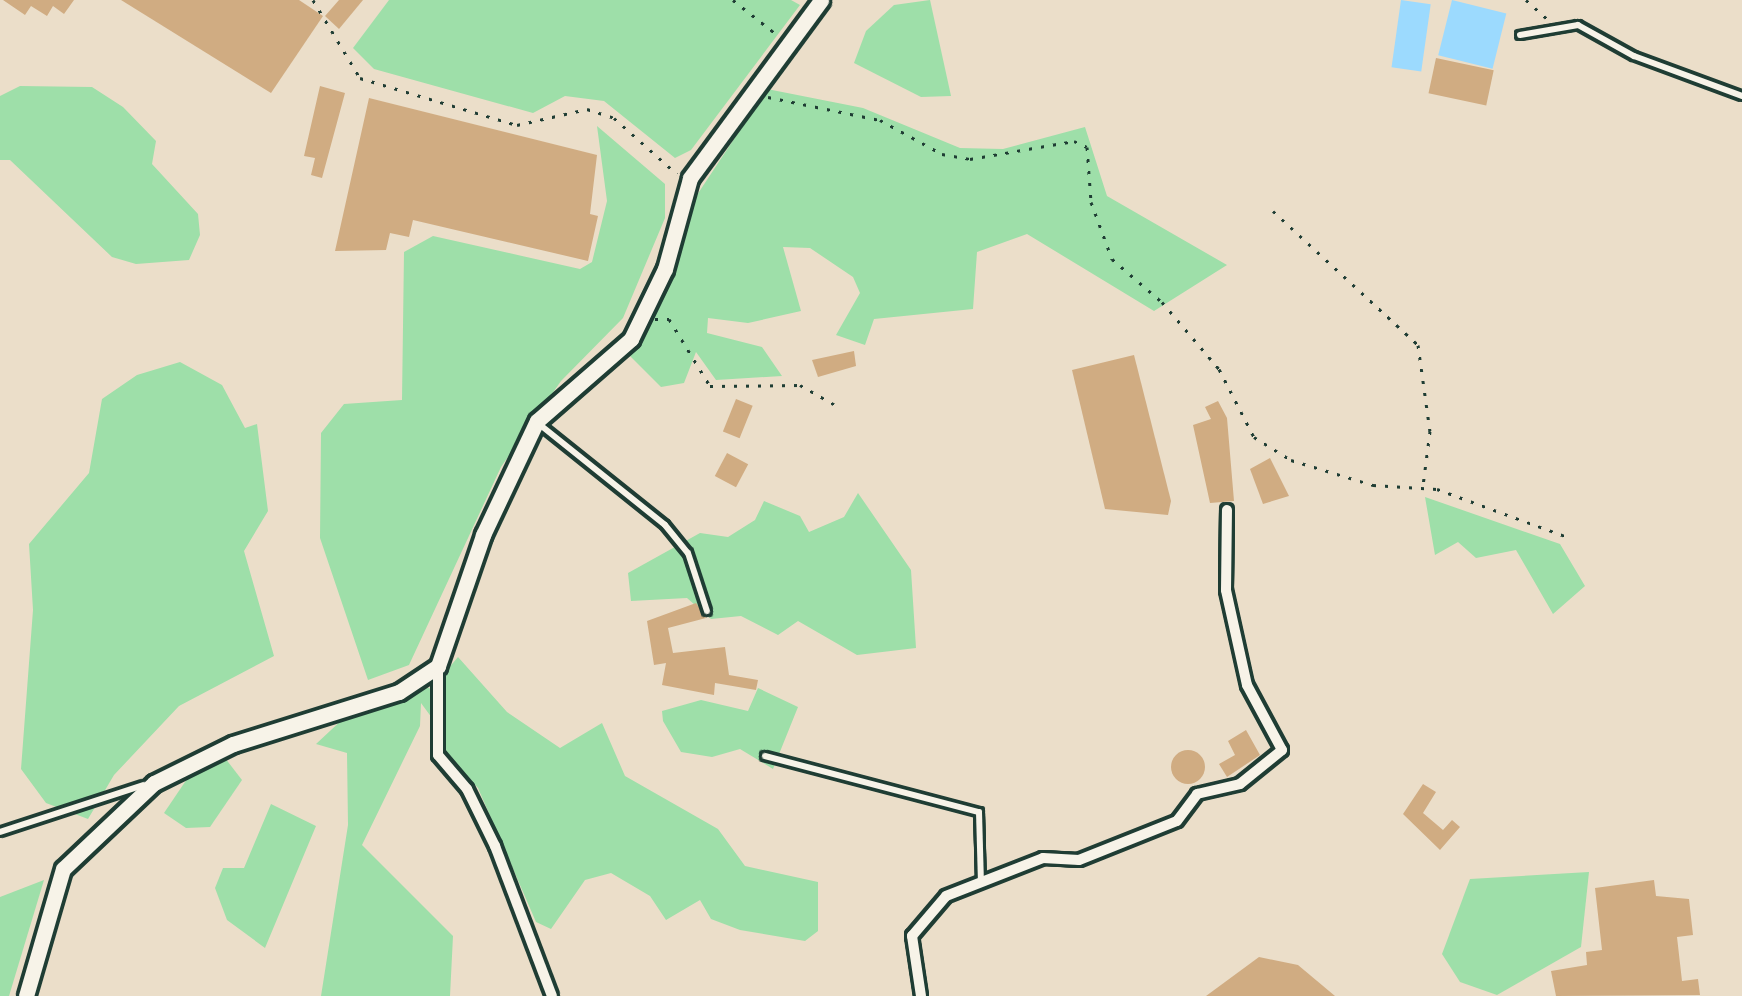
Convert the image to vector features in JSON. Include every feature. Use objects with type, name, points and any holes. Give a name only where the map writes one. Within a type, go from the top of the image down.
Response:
[{"type":"street","points":[[552,996],[495,846],[466,789],[438,755],[438,666],[483,535],[537,422],[631,339],[691,178],[750,89],[821,0]]},
{"type":"street","points":[[921,996],[912,936],[946,896],[1043,858],[1078,860],[1178,821],[1198,794],[1240,784],[1282,750],[1247,685],[1226,590],[1227,510]]},
{"type":"street","points":[[26,996],[63,869],[154,783],[233,743],[399,692],[438,666]]},
{"type":"lane","points":[[1520,35],[1578,26],[1634,56],[1742,96]]},
{"type":"lane","points":[[537,422],[665,525],[688,553],[707,611]]},
{"type":"lane","points":[[765,756],[980,812],[981,883]]},
{"type":"lane","points":[[0,832],[154,783]]},
{"type":"path","points":[[313,0],[360,78],[517,125],[587,109],[614,118],[668,171],[691,178]]},
{"type":"path","points":[[733,0],[787,42]]},
{"type":"path","points":[[1526,0],[1558,29]]},
{"type":"path","points":[[750,89],[880,120],[942,154],[970,159],[1074,141],[1087,147],[1091,202],[1112,259],[1162,302],[1219,369],[1255,437],[1291,460],[1373,485],[1423,488],[1565,536]]},
{"type":"path","points":[[1273,211],[1418,345],[1430,431],[1423,488]]},
{"type":"path","points":[[641,318],[668,320],[710,386],[800,385],[835,405]]},
{"type":"green space","points":[[389,0],[791,0],[800,5],[691,150],[675,158],[604,101],[565,96],[533,113],[374,69],[353,48]]},
{"type":"green space","points":[[930,0],[951,96],[921,97],[854,63],[866,31],[894,5]]},
{"type":"green space","points":[[20,86],[92,87],[123,107],[156,141],[152,164],[198,214],[200,235],[189,260],[136,264],[112,257],[10,160],[0,160],[0,96]]},
{"type":"green space","points":[[767,89],[863,108],[960,148],[1003,149],[1085,127],[1107,196],[1227,265],[1154,311],[1027,234],[977,252],[973,309],[874,319],[865,345],[836,335],[860,293],[853,277],[810,248],[783,247],[801,311],[748,323],[708,318],[707,333],[762,347],[782,376],[716,380],[696,352],[684,383],[661,387],[629,355],[657,311],[695,198]]},
{"type":"green space","points":[[597,126],[665,184],[665,218],[623,318],[561,381],[501,467],[409,665],[368,680],[320,538],[321,433],[344,404],[402,400],[404,252],[433,236],[580,269],[592,262],[607,201]]},
{"type":"green space","points":[[180,362],[222,385],[245,428],[257,424],[268,511],[244,551],[274,656],[179,706],[114,775],[88,819],[46,803],[21,769],[33,610],[29,544],[89,473],[102,399],[137,375]]},
{"type":"green space","points":[[858,493],[911,570],[916,648],[857,655],[798,621],[778,635],[741,616],[711,619],[687,598],[631,601],[628,573],[700,533],[728,537],[755,520],[764,501],[800,516],[809,532],[844,517]]},
{"type":"green space","points":[[1425,497],[1560,544],[1585,586],[1553,614],[1516,550],[1476,558],[1458,542],[1435,555]]},
{"type":"green space","points":[[458,657],[507,712],[560,748],[602,723],[625,776],[718,829],[745,866],[818,882],[818,931],[805,941],[740,930],[711,919],[700,900],[666,920],[650,896],[611,873],[585,880],[551,929],[536,922],[478,788],[445,753],[443,733],[421,703],[420,726],[362,845],[453,936],[450,996],[321,996],[348,825],[347,753],[316,744],[345,717],[420,684],[431,689]]},
{"type":"green space","points":[[758,688],[798,707],[773,769],[740,749],[712,757],[681,752],[663,721],[662,711],[701,700],[748,711]]},
{"type":"green space","points":[[225,758],[242,780],[210,827],[186,828],[164,813],[187,779]]},
{"type":"green space","points":[[271,804],[316,826],[265,948],[227,920],[215,888],[223,868],[244,868]]},
{"type":"green space","points":[[1589,872],[1581,947],[1497,995],[1460,982],[1442,954],[1470,879]]},
{"type":"green space","points":[[44,880],[9,996],[0,996],[0,897]]},
{"type":"water","points":[[1401,0],[1431,4],[1421,72],[1392,67]]},
{"type":"water","points":[[1452,0],[1506,14],[1493,69],[1438,55]]},
{"type":"building","points":[[3,0],[74,0],[64,14],[53,6],[47,16],[31,6],[25,15]]},
{"type":"building","points":[[121,0],[299,0],[323,16],[271,93]]},
{"type":"building","points":[[339,0],[363,0],[339,29],[325,16]]},
{"type":"building","points":[[1436,58],[1494,70],[1486,105],[1429,93]]},
{"type":"building","points":[[320,86],[345,93],[322,178],[311,175],[315,158],[304,156]]},
{"type":"building","points":[[369,98],[597,155],[590,214],[598,216],[588,261],[413,220],[409,237],[390,233],[386,250],[335,251]]},
{"type":"building","points":[[854,351],[856,366],[818,377],[812,360]]},
{"type":"building","points":[[1134,355],[1171,501],[1168,515],[1105,509],[1072,370]]},
{"type":"building","points":[[736,399],[753,406],[740,438],[723,431]]},
{"type":"building","points":[[1218,401],[1227,418],[1234,501],[1210,503],[1193,425],[1211,419],[1205,407]]},
{"type":"building","points":[[727,453],[748,464],[736,487],[715,476]]},
{"type":"building","points":[[1270,458],[1289,496],[1263,504],[1250,469]]},
{"type":"building","points":[[696,603],[706,618],[668,628],[673,653],[725,647],[729,675],[758,680],[756,690],[715,683],[714,695],[662,685],[666,663],[654,665],[647,621]]},
{"type":"building","points":[[1246,730],[1260,755],[1227,777],[1219,764],[1235,755],[1228,741]]},
{"type":"building","points":[[1188,750],[1200,755],[1205,767],[1200,779],[1188,784],[1176,779],[1171,767],[1176,755]]},
{"type":"building","points":[[1423,784],[1436,792],[1423,813],[1443,830],[1452,820],[1460,827],[1440,850],[1403,814]]},
{"type":"building","points":[[1654,880],[1656,896],[1689,899],[1693,935],[1677,937],[1682,981],[1698,979],[1700,995],[1556,996],[1551,971],[1587,965],[1586,952],[1602,950],[1595,888]]},
{"type":"building","points":[[1259,957],[1298,965],[1335,996],[1206,996]]}]
